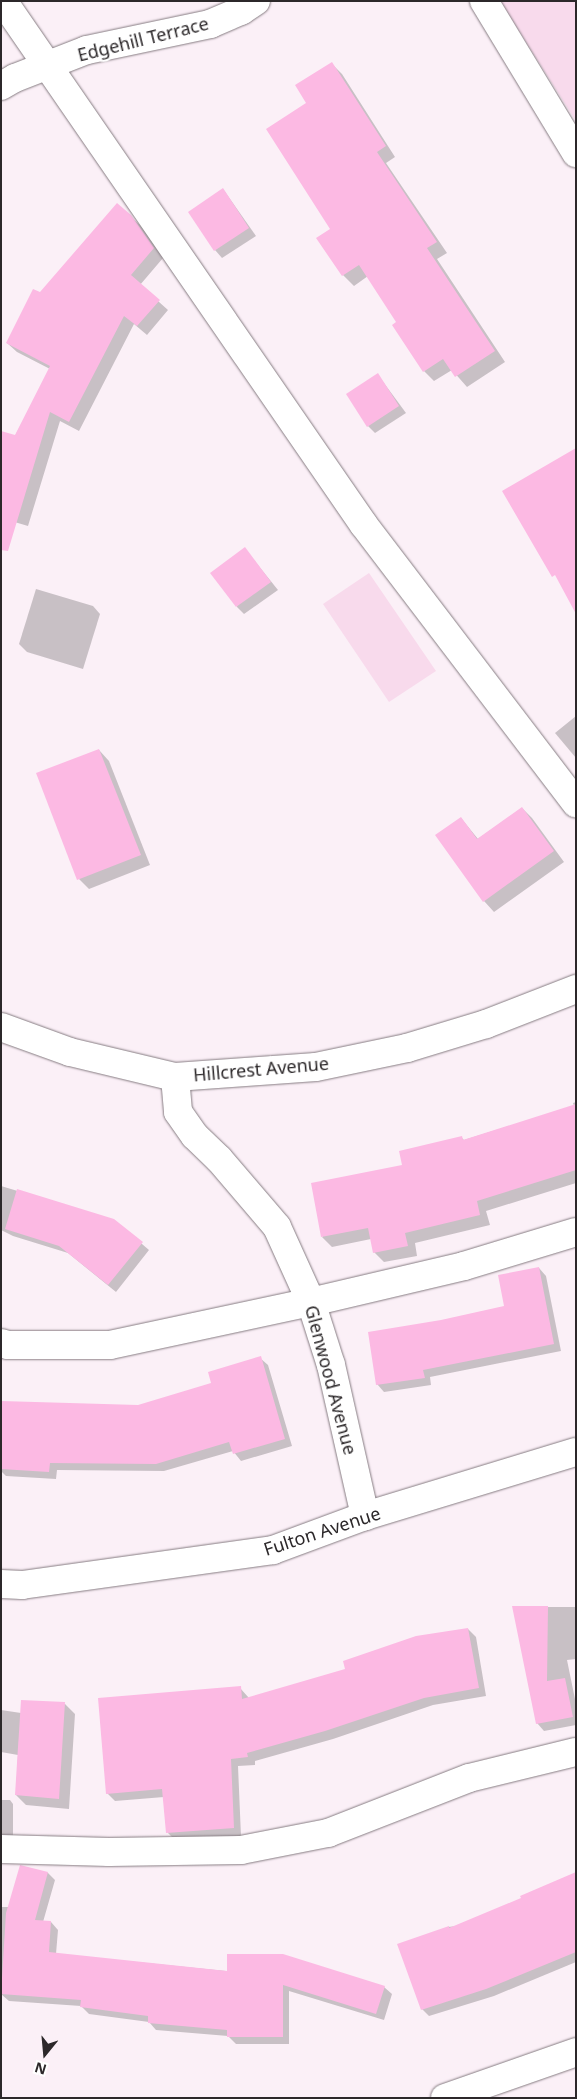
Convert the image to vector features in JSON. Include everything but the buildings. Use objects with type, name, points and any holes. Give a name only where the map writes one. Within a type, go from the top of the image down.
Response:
[{"type":"street","points":[[3,1],[364,525],[576,803]]},
{"type":"street","name":"Edgehill Terrace","points":[[1,86],[87,50],[210,24],[241,11],[256,1]]},
{"type":"street","points":[[484,1],[576,152]]},
{"type":"street","name":"Hillcrest Avenue","points":[[1,1027],[70,1052],[175,1077],[316,1068],[398,1050],[486,1024],[576,989]]},
{"type":"street","name":"Glenwood Avenue","points":[[175,1077],[178,1112],[194,1136],[219,1159],[277,1227],[312,1302],[331,1365],[365,1516]]},
{"type":"street","points":[[1,1343],[8,1345],[110,1345],[312,1302],[464,1266],[576,1232]]},
{"type":"street","name":"Fulton Avenue","points":[[1,1584],[22,1585],[273,1550],[365,1516],[576,1452]]},
{"type":"street","points":[[1,1849],[109,1852],[241,1850],[328,1833],[469,1778],[576,1752]]},
{"type":"street","points":[[445,2098],[576,2052]]},
{"type":"shaded area","points":[[500,1],[576,1],[576,121]]},
{"type":"shaded area","points":[[369,573],[436,671],[389,702],[323,604]]}]
